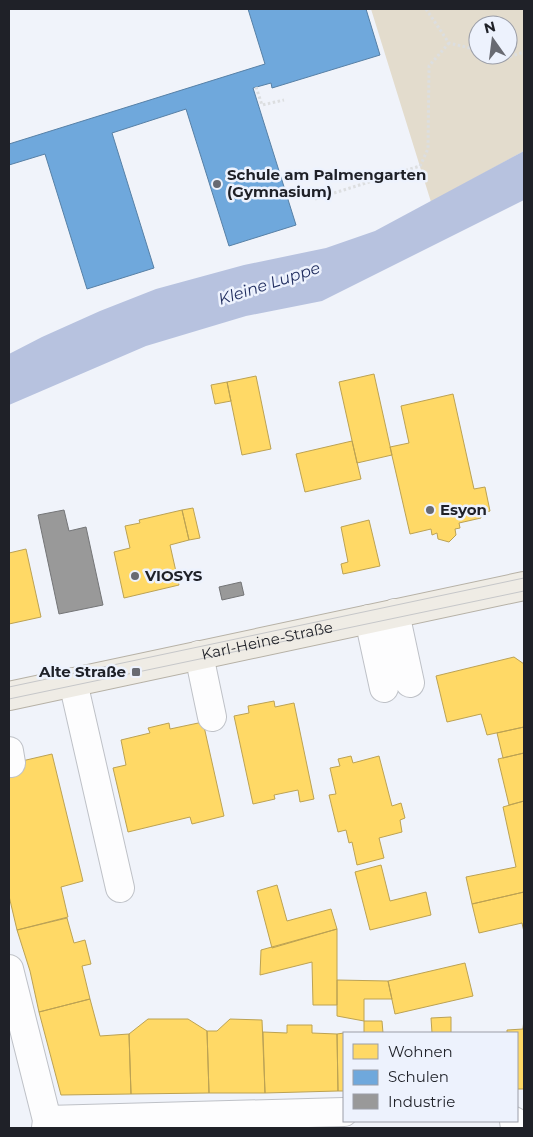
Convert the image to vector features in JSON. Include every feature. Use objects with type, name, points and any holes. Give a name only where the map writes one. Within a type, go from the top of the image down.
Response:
[{"type":"main road","name":"Karl-Heine-Straße","points":[[9,696],[524,586]]},
{"type":"street","points":[[382,616],[397,685]]},
{"type":"street","points":[[206,654],[219,715]]},
{"type":"street","points":[[73,682],[120,888]]},
{"type":"street","points":[[9,969],[47,1124],[343,1112]]},
{"type":"path","points":[[426,9],[449,42],[468,47]]},
{"type":"path","points":[[315,199],[420,166],[428,149],[429,66],[449,42]]},
{"type":"path","points":[[256,87],[262,105],[284,100]]},
{"type":"shaded area","points":[[371,9],[524,9],[524,151],[431,202]]},
{"type":"water","name":"Kleine Luppe","points":[[524,151],[524,200],[322,301],[246,316],[146,346],[9,405],[9,354],[42,337],[156,289],[244,265],[326,248],[375,231]]},
{"type":"building: Wohnen","points":[[374,374],[392,455],[357,463],[339,382]]},
{"type":"building: Wohnen","points":[[256,376],[271,449],[242,455],[227,382]]},
{"type":"building: Wohnen","points":[[227,382],[231,401],[215,404],[211,385]]},
{"type":"building: Wohnen","points":[[453,394],[474,489],[485,487],[490,511],[480,514],[481,518],[459,523],[460,528],[455,529],[456,535],[449,542],[438,539],[437,533],[432,535],[431,529],[410,534],[390,447],[409,443],[401,406]]},
{"type":"building: Wohnen","points":[[352,441],[361,479],[305,492],[296,454]]},
{"type":"building: Wohnen","points":[[193,508],[200,538],[189,540],[182,510]]},
{"type":"building: Wohnen","points":[[182,510],[189,540],[170,545],[179,585],[124,598],[114,552],[130,548],[125,526],[140,523],[139,520]]},
{"type":"building: Wohnen","points":[[369,520],[380,566],[343,574],[341,564],[348,562],[341,527]]},
{"type":"building: Wohnen","points":[[26,549],[41,617],[9,624],[9,553]]},
{"type":"building: Wohnen","points":[[514,657],[524,664],[524,727],[487,735],[481,714],[447,722],[436,676]]},
{"type":"building: Wohnen","points":[[274,701],[275,707],[294,703],[314,799],[300,802],[298,790],[274,795],[275,799],[253,804],[234,716],[249,713],[248,706]]},
{"type":"building: Wohnen","points":[[203,722],[224,816],[192,824],[190,817],[128,832],[113,768],[126,765],[121,740],[150,733],[148,728],[169,723],[170,729]]},
{"type":"building: Wohnen","points":[[524,727],[524,753],[503,758],[497,733]]},
{"type":"building: Wohnen","points":[[524,753],[524,801],[509,805],[498,759]]},
{"type":"building: Wohnen","points":[[52,754],[83,881],[61,887],[68,917],[17,930],[9,896],[9,764]]},
{"type":"building: Wohnen","points":[[351,756],[353,763],[379,756],[392,806],[401,803],[405,818],[400,820],[402,832],[379,838],[384,858],[357,865],[352,842],[349,843],[346,830],[338,832],[329,795],[336,794],[330,768],[340,766],[338,759]]},
{"type":"building: Wohnen","points":[[524,801],[524,892],[472,904],[466,877],[516,867],[503,807]]},
{"type":"building: Wohnen","points":[[381,865],[390,901],[426,892],[431,915],[370,930],[355,872]]},
{"type":"building: Wohnen","points":[[277,885],[287,921],[331,909],[337,929],[272,948],[257,891]]},
{"type":"building: Wohnen","points":[[524,892],[524,932],[522,923],[479,933],[472,904]]},
{"type":"building: Wohnen","points":[[67,918],[74,943],[85,940],[91,964],[82,966],[90,999],[39,1012],[30,971],[17,930]]},
{"type":"building: Wohnen","points":[[337,929],[337,1005],[313,1005],[312,962],[260,975],[261,950]]},
{"type":"building: Wohnen","points":[[465,963],[473,996],[395,1014],[388,981]]},
{"type":"building: Wohnen","points":[[337,980],[388,981],[392,999],[364,999],[364,1021],[337,1016]]},
{"type":"building: Wohnen","points":[[90,999],[100,1036],[129,1034],[131,1094],[61,1095],[39,1012]]},
{"type":"building: Wohnen","points":[[451,1017],[451,1032],[432,1032],[431,1018]]},
{"type":"building: Wohnen","points":[[148,1019],[188,1019],[207,1031],[209,1093],[131,1094],[129,1034]]},
{"type":"building: Wohnen","points":[[230,1019],[262,1020],[265,1093],[209,1093],[207,1031],[217,1031]]},
{"type":"building: Wohnen","points":[[524,1019],[524,1089],[518,1089],[518,1032],[507,1032],[507,1030],[523,1029]]},
{"type":"building: Wohnen","points":[[364,1021],[382,1021],[383,1032],[364,1032]]},
{"type":"building: Wohnen","points":[[287,1025],[312,1025],[312,1033],[337,1034],[338,1091],[265,1093],[263,1032],[287,1033]]},
{"type":"building: Wohnen","points":[[343,1033],[343,1091],[338,1091],[337,1034]]},
{"type":"building: Schulen","points":[[248,9],[366,9],[380,55],[272,88],[271,83],[253,88],[296,225],[229,246],[186,109],[112,133],[154,268],[87,289],[45,154],[9,165],[9,144],[265,64]]},
{"type":"building: Industrie","points":[[64,510],[69,531],[86,527],[103,605],[59,614],[38,515]]},
{"type":"building: Industrie","points":[[241,582],[244,595],[222,600],[219,587]]},
{"type":"tram line","points":[[9,687],[524,578]]},
{"type":"tram line","points":[[9,699],[524,591]]},
{"type":"place","name":"Schule am Palmengarten (Gymnasium)","points":[[217,184]]},
{"type":"place","name":"Esyon","points":[[430,510]]},
{"type":"place","name":"VIOSYS","points":[[135,576]]},
{"type":"place","name":"Alte Straße","points":[[136,672]]}]
